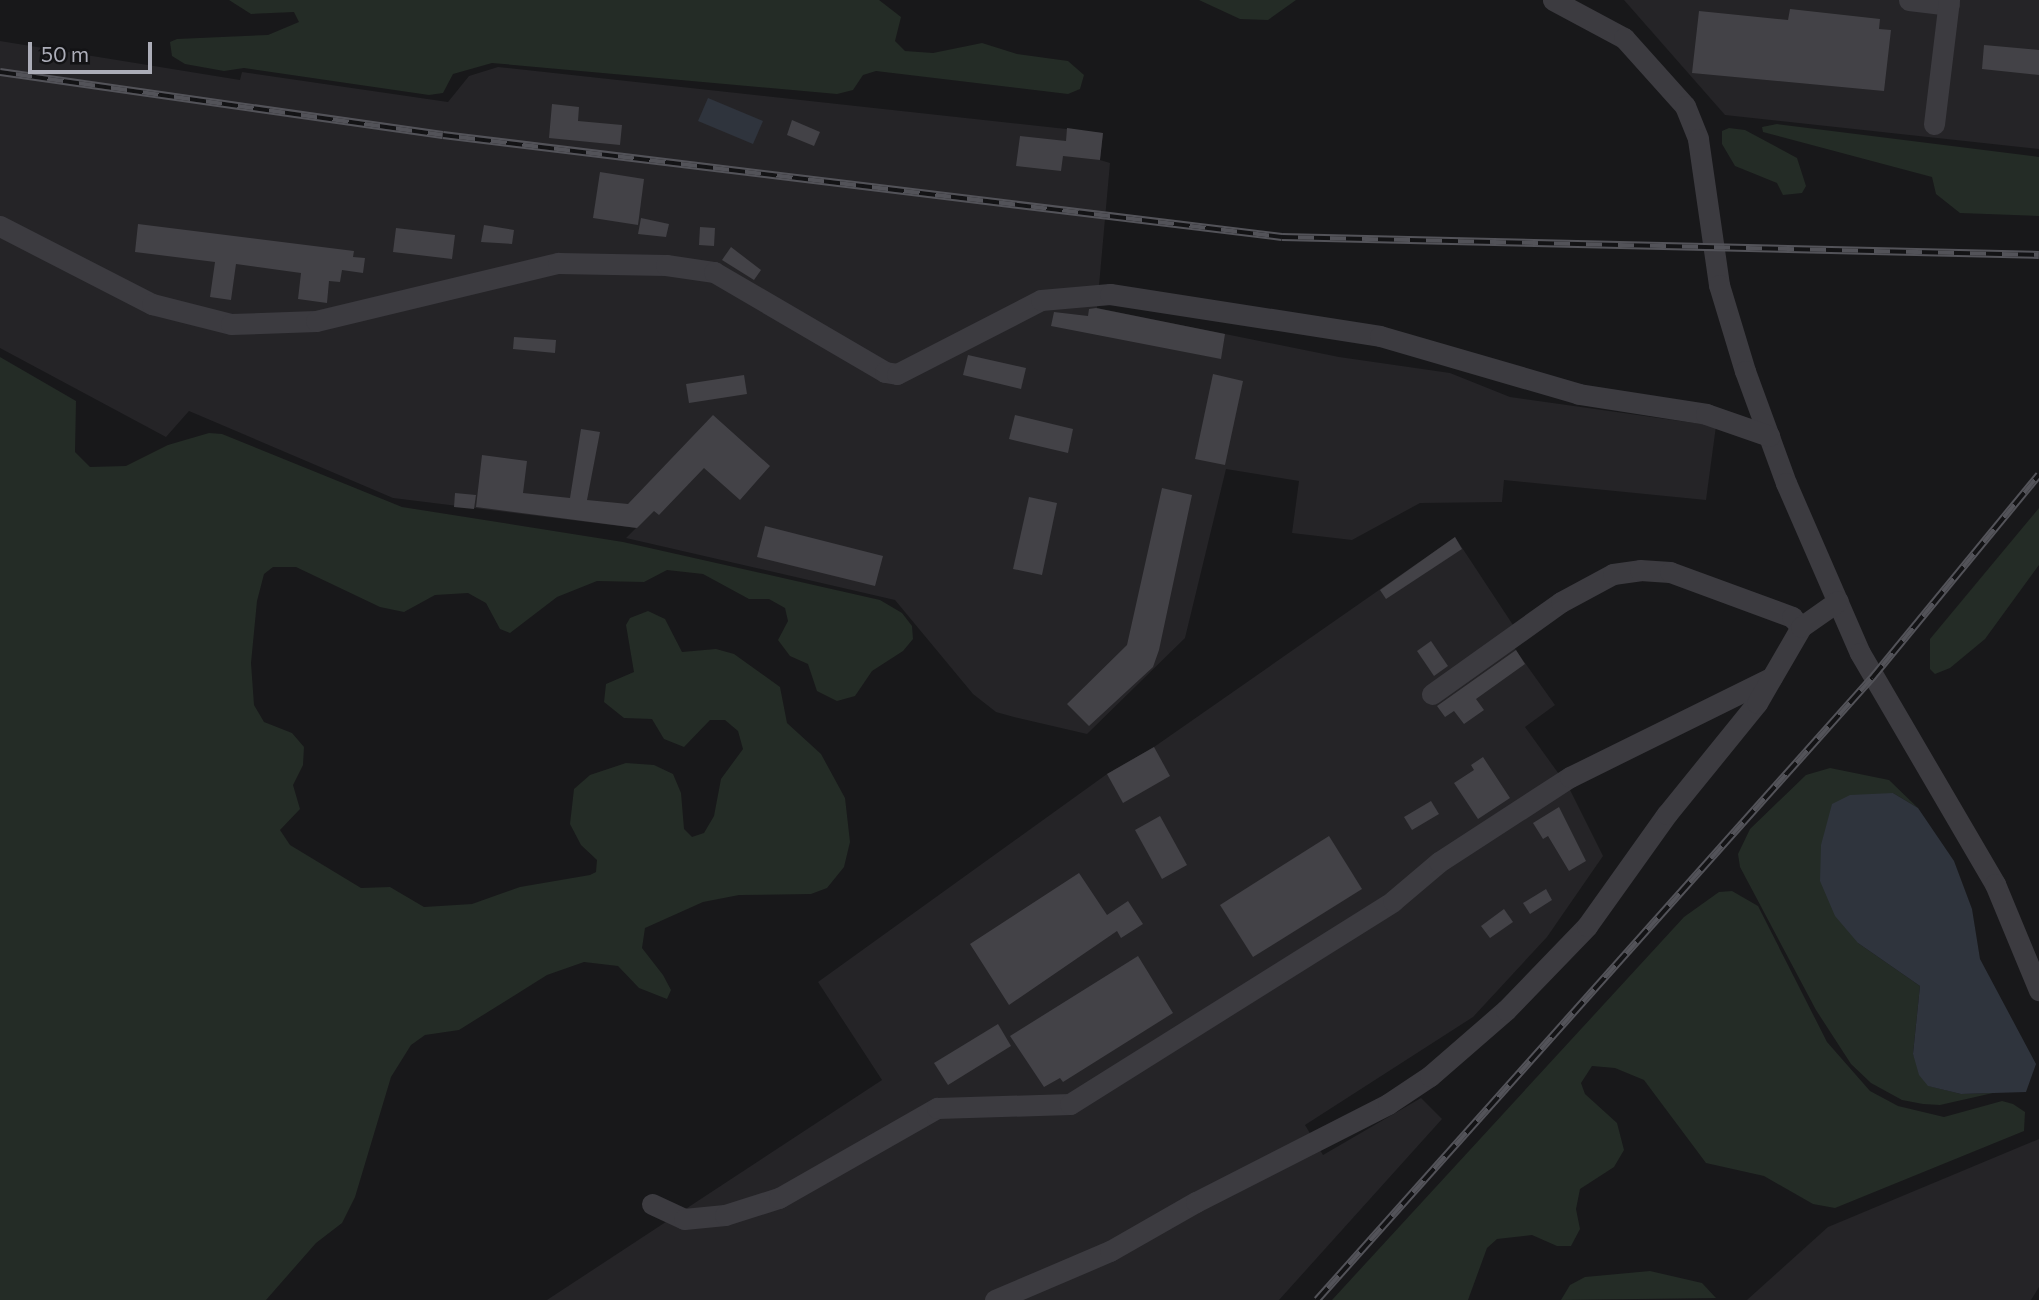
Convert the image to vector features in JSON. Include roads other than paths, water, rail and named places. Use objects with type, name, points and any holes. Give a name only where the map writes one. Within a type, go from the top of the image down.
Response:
[{"type":"street","points":[[1553,0],[1624,38],[1650,62],[1685,106],[1698,139],[1720,285],[1769,436],[1872,678],[1995,884],[2039,990]]},
{"type":"street","points":[[1909,0],[1949,2],[1934,124]]},
{"type":"street","points":[[0,226],[152,304],[231,324],[316,321],[558,263],[666,265],[714,272],[885,372],[897,374],[1041,300],[1110,294],[1380,336],[1579,394],[1706,414],[1769,436]]},
{"type":"street","points":[[1432,694],[1595,580],[1622,573],[1670,572],[1792,617],[1801,627]]},
{"type":"street","points":[[995,1300],[1110,1251],[1196,1202],[1388,1104],[1430,1076],[1506,1010],[1587,926],[1667,814],[1757,703],[1801,627],[1838,601]]},
{"type":"street","points":[[652,1204],[684,1219],[725,1214],[790,1192],[937,1108],[1070,1104],[1393,901],[1439,862],[1570,776],[1772,677]]},
{"type":"railway","points":[[0,72],[443,135],[1282,237],[2039,255]]},
{"type":"railway","points":[[1317,1300],[1872,678],[2039,475]]}]
